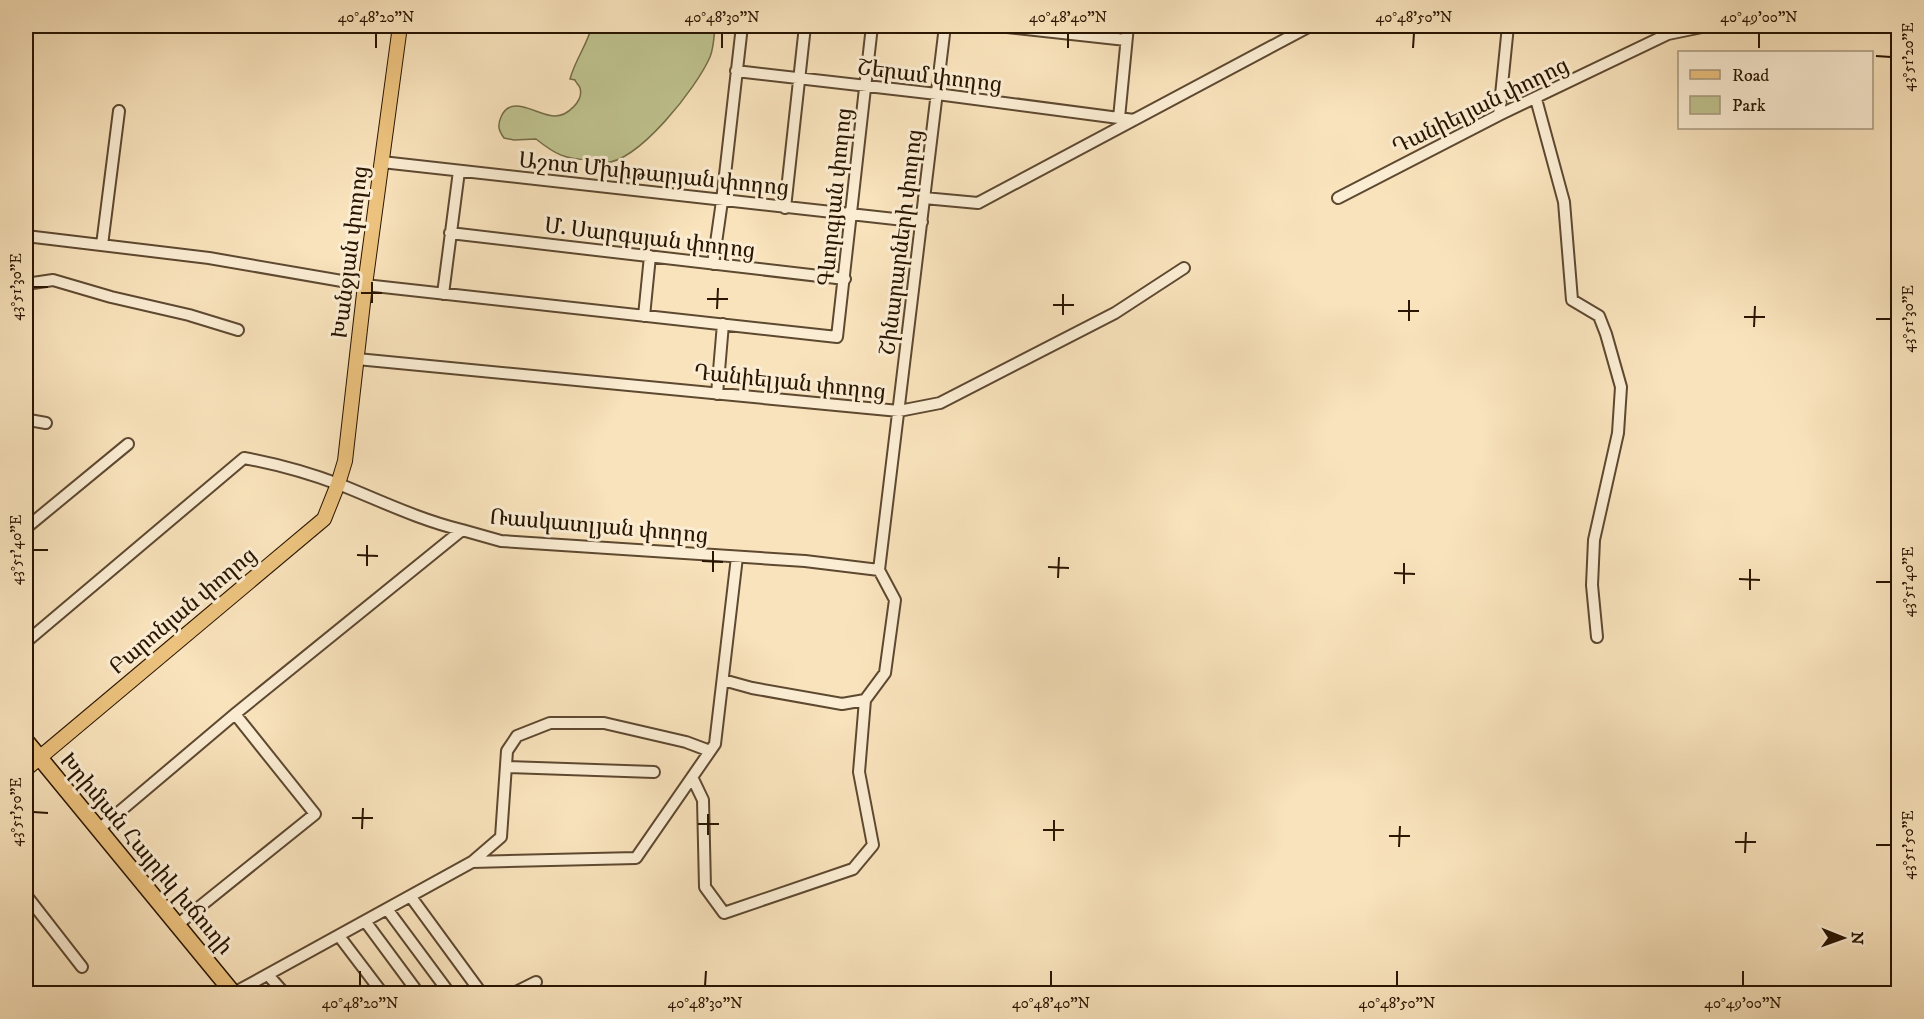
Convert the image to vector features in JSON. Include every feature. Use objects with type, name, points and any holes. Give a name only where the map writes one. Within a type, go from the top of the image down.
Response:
[{"type":"highway","name":"Խրիմյան Հայրիկ խճուղի","points":[[26,741],[234,993]]},
{"type":"main road","name":"Խանջյան փողոց","points":[[338,484],[345,461],[365,285],[400,26]]},
{"type":"main road","name":"Բարոնյան փողոց","points":[[26,769],[324,519],[338,484]]},
{"type":"street","points":[[713,264],[742,26]]},
{"type":"street","points":[[785,208],[806,26]]},
{"type":"street","name":"Գևորգյան փողոց","points":[[723,324],[837,337],[872,26]]},
{"type":"street","name":"Շինարարների փողոց","points":[[879,570],[945,26]]},
{"type":"street","points":[[998,26],[1126,40]]},
{"type":"street","points":[[1119,118],[1128,26]]},
{"type":"street","points":[[924,198],[978,203],[1310,26]]},
{"type":"street","points":[[1499,116],[1508,26]]},
{"type":"street","name":"Դանիելյան փողոց","points":[[1338,198],[1668,30],[1707,26]]},
{"type":"street","name":"Շերամ փողոց","points":[[736,71],[1134,120]]},
{"type":"street","points":[[1536,99],[1564,202],[1572,300],[1599,316],[1621,387],[1618,433],[1594,540],[1592,585],[1597,637]]},
{"type":"street","points":[[102,245],[120,111]]},
{"type":"street","name":"Աշոտ Մխիթարյան փողոց","points":[[382,162],[922,222]]},
{"type":"street","points":[[443,294],[459,171]]},
{"type":"street","name":"Մ. Սարգսյան փողոց","points":[[450,233],[845,279]]},
{"type":"street","points":[[26,236],[209,258],[365,285],[723,324],[717,394]]},
{"type":"street","points":[[644,316],[650,256]]},
{"type":"street","name":"Դանիելյան փողոց","points":[[357,358],[899,411],[940,403],[1115,313],[1184,268]]},
{"type":"street","points":[[26,284],[53,280],[238,330]]},
{"type":"street","points":[[26,423],[29,420],[46,423]]},
{"type":"street","points":[[26,528],[128,444]]},
{"type":"street","points":[[26,642],[244,458],[280,464],[338,484],[440,525],[462,530]]},
{"type":"street","name":"Ռասկատլյան փողոց","points":[[99,829],[235,714],[462,530],[501,541],[805,561],[879,570]]},
{"type":"street","points":[[472,862],[636,858],[715,744],[737,557]]},
{"type":"street","points":[[692,777],[703,800],[705,887],[724,913],[853,868],[873,845],[859,772],[865,700],[885,673],[895,600],[879,570]]},
{"type":"street","points":[[723,680],[752,688],[842,704],[865,700]]},
{"type":"street","points":[[177,925],[315,814],[235,714]]},
{"type":"street","points":[[234,993],[472,862],[501,837],[507,751],[517,736],[550,723],[604,723],[686,742],[710,751]]},
{"type":"street","points":[[506,767],[654,772]]},
{"type":"street","points":[[26,895],[82,967]]},
{"type":"street","points":[[411,897],[482,993]]},
{"type":"street","points":[[387,909],[450,993]]},
{"type":"street","points":[[365,921],[419,993]]},
{"type":"street","points":[[339,936],[383,993]]},
{"type":"street","points":[[268,975],[285,993]]},
{"type":"street","points":[[512,993],[536,982]]},
{"type":"green space","points":[[592,26],[715,26],[710,57],[693,86],[649,137],[634,150],[618,159],[604,163],[574,159],[549,149],[536,139],[504,138],[499,123],[505,110],[511,107],[518,106],[555,116],[574,107],[581,93],[575,80],[570,79]]}]
